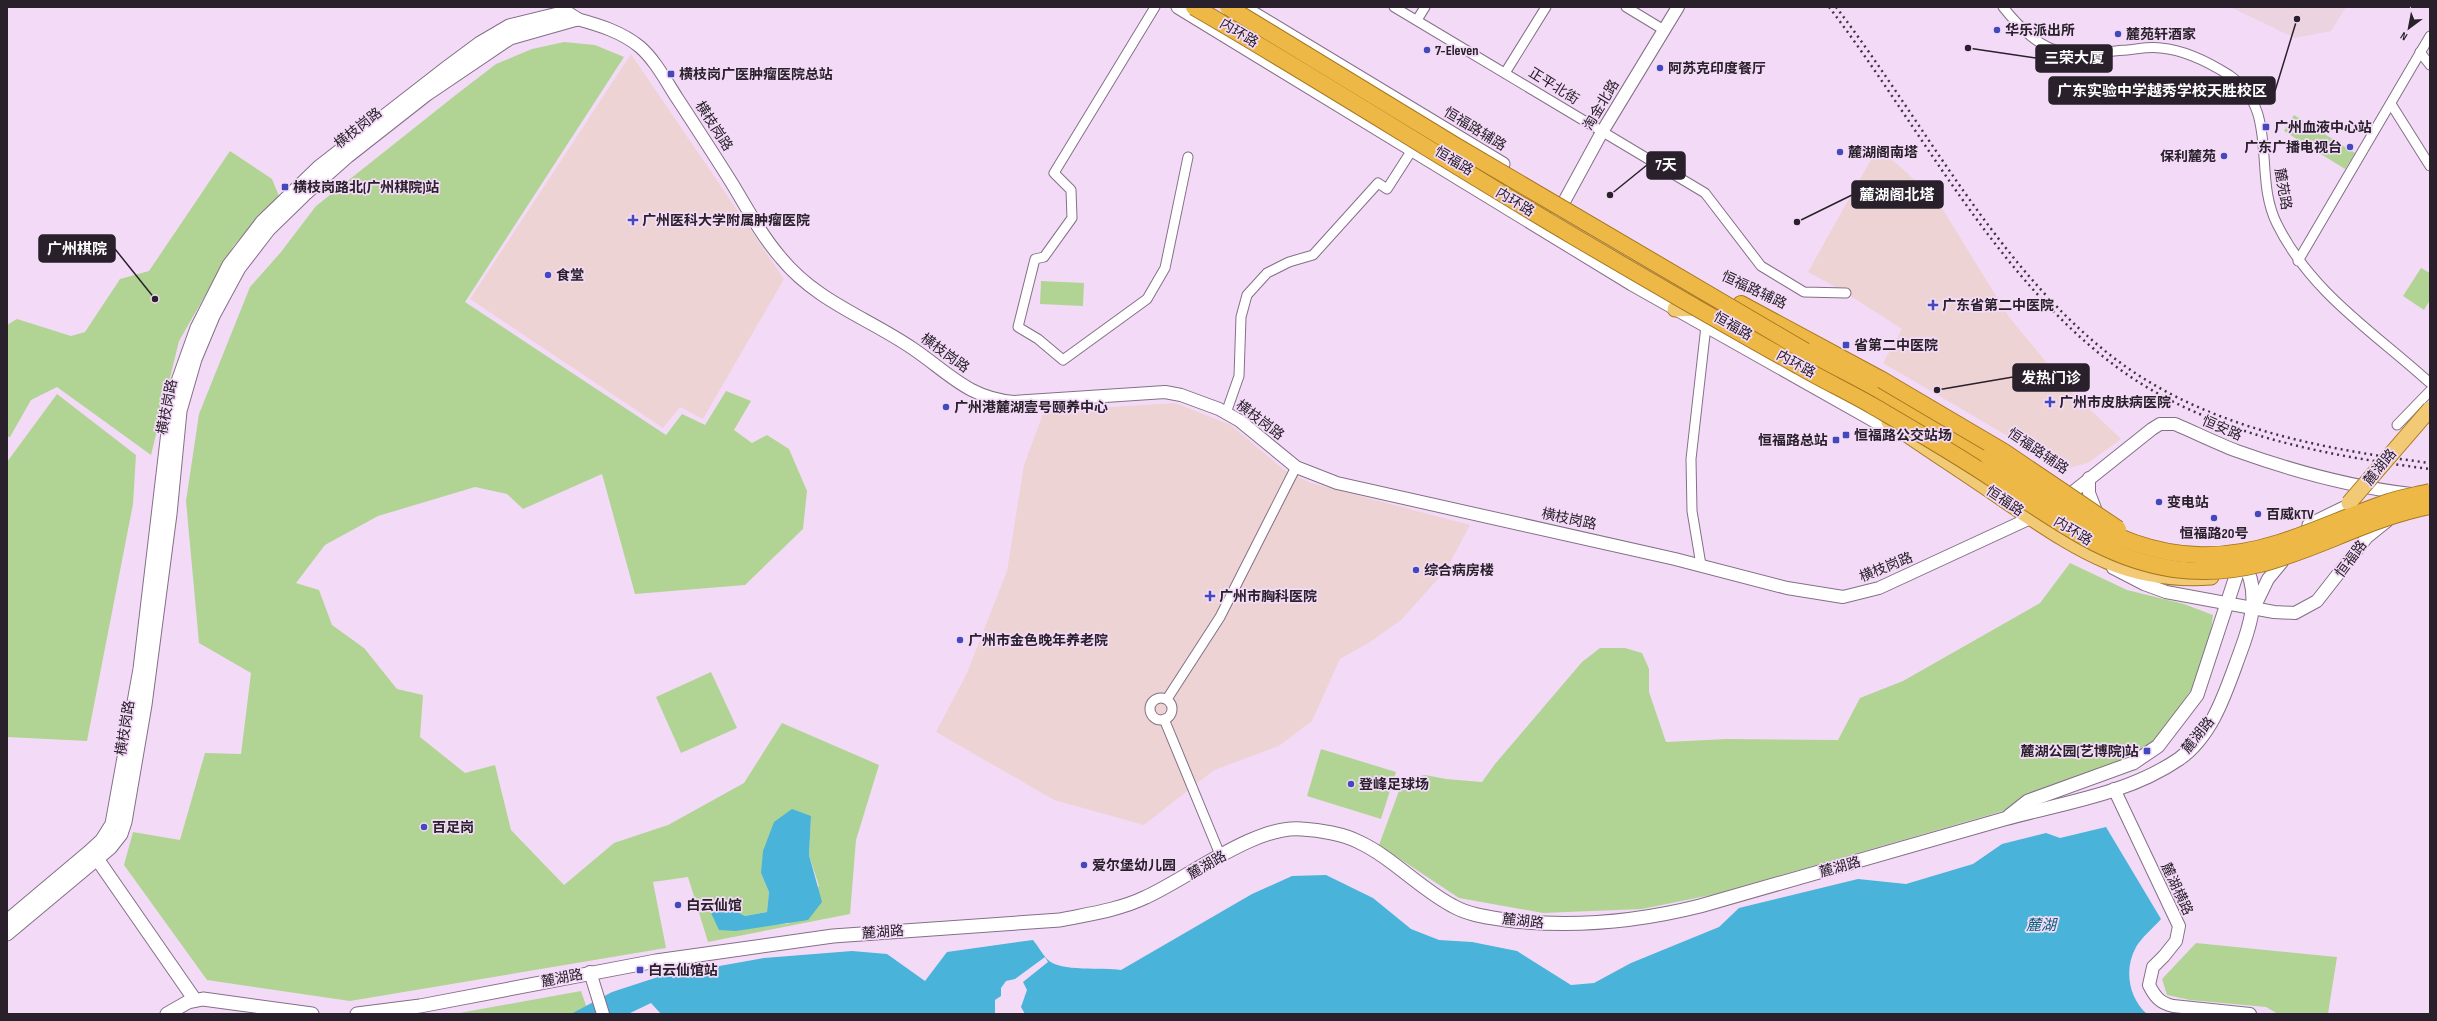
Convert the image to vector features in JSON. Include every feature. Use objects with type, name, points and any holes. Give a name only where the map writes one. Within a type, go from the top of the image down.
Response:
[{"type":"highway","name":"内环路","points":[[1194,7],[1570,234],[1799,366],[1869,403],[1964,459],[2075,533],[2110,552],[2141,563],[2174,569],[2206,571],[2240,569],[2286,558],[2396,514],[2430,506]]},
{"type":"highway","name":"内环路","points":[[1228,7],[1664,270],[1934,424],[1988,457],[2084,521],[2119,538],[2167,552],[2212,554],[2256,549],[2290,540],[2386,503],[2430,492]]},
{"type":"highway","points":[[1741,304],[1882,380],[2004,452],[2125,533],[2167,552]]},
{"type":"main road","points":[[1178,7],[1546,233],[1675,309],[1942,460]]},
{"type":"main road","name":"恒福路","points":[[1199,7],[1560,211]]},
{"type":"main road","name":"恒福路","points":[[1225,7],[1560,211],[1845,393],[2053,534],[2096,558],[2130,570],[2167,577],[2199,578],[2242,563]]},
{"type":"main road","name":"恒福路辅路","points":[[1250,9],[1560,211],[1741,304],[1776,317],[1867,365],[1986,435],[2121,528],[2142,538],[2174,545],[2198,547],[2242,563]]},
{"type":"main road","name":"横枝岗路","points":[[7,921],[94,855],[117,842],[125,822],[145,705],[183,397],[204,339],[239,268],[269,229],[304,195],[348,156],[427,94],[510,38],[571,11]]},
{"type":"main road","points":[[1675,309],[1700,301],[1741,304]]},
{"type":"main road","name":"恒福路","points":[[1700,301],[1928,425],[2051,507],[2113,544],[2140,554],[2175,562],[2214,564],[2282,562]]},
{"type":"main road","name":"麓湖路","points":[[2282,562],[2308,552],[2322,542],[2430,409]]},
{"type":"main road","name":"麓湖路","points":[[2242,563],[2298,544],[2327,526],[2351,507],[2392,467],[2430,425]]},
{"type":"main road","name":"麓湖路","points":[[2005,819],[2028,801],[2132,764],[2158,746],[2197,695],[2242,563]]},
{"type":"main road","name":"麓湖路","points":[[357,1014],[420,1006],[590,972],[833,936],[1060,920],[1144,899],[1270,832],[1302,829],[1358,841],[1376,851],[1452,906],[1484,917],[1555,924],[1614,922],[1670,914],[2005,819],[2073,803],[2152,774],[2180,758],[2207,728],[2224,695],[2254,608],[2242,563]]},
{"type":"main road","points":[[94,855],[195,1000]]},
{"type":"main road","name":"横枝岗路","points":[[7,934],[94,855]]},
{"type":"main road","points":[[167,1014],[195,1000],[212,1000],[312,1014]]},
{"type":"street","points":[[1155,7],[1054,173],[1071,190],[1072,218],[1044,257],[1035,259],[1018,326],[1038,339],[1063,360],[1147,299],[1165,268],[1188,158]]},
{"type":"street","name":"正平北街","points":[[1394,7],[1705,193],[1761,266],[1804,292],[1846,293]]},
{"type":"street","points":[[1417,20],[1425,7]]},
{"type":"street","points":[[1505,73],[1546,7]]},
{"type":"street","points":[[1626,7],[1664,30]]},
{"type":"street","name":"淘金北路","points":[[1560,211],[1602,132],[1678,7]]},
{"type":"street","name":"麓苑路","points":[[2003,7],[2027,33],[2049,48],[2066,53],[2160,47],[2179,51],[2229,75],[2245,88],[2257,107],[2270,206],[2276,223],[2298,261],[2323,291],[2430,383]]},
{"type":"street","name":"横枝岗路","points":[[571,11],[623,36],[649,56],[707,144],[756,224],[781,258],[797,275],[842,309],[911,347],[964,387],[985,397],[1014,402],[1165,392],[1199,401],[1240,421],[1296,467],[1363,489],[1701,565],[1809,593],[1855,596],[1879,588],[1920,571],[2030,518]]},
{"type":"street","points":[[2298,261],[2430,36]]},
{"type":"street","points":[[2420,52],[2430,65]]},
{"type":"street","points":[[2391,104],[2430,166]]},
{"type":"street","points":[[1226,413],[1239,376],[1241,317],[1247,295],[1267,273],[1288,262],[1313,255],[1378,183],[1387,189],[1412,150]]},
{"type":"street","points":[[1701,565],[1692,511],[1691,460],[1706,326]]},
{"type":"street","points":[[2397,425],[2430,392]]},
{"type":"street","name":"恒安路","points":[[2030,518],[2072,494],[2089,478],[2152,429],[2166,423],[2175,424],[2235,450],[2304,473],[2430,498]]},
{"type":"street","points":[[1167,699],[1220,617],[1296,467]]},
{"type":"street","points":[[2089,478],[2089,494],[2096,511]]},
{"type":"street","points":[[2367,537],[2376,500],[2369,487]]},
{"type":"street","name":"恒福路","points":[[2096,558],[2128,576],[2155,588],[2274,612],[2295,613],[2317,601],[2367,537],[2402,509],[2430,498]]},
{"type":"street","points":[[2113,544],[2121,528]]},
{"type":"street","points":[[2254,608],[2264,588],[2282,562]]},
{"type":"street","points":[[2264,588],[2266,605],[2274,612]]},
{"type":"street","points":[[1156,698],[1167,699],[1172,708],[1170,715],[1164,719],[1154,717],[1150,707],[1156,698]]},
{"type":"street","points":[[1164,719],[1221,857]]},
{"type":"street","name":"麓湖横路","points":[[2114,789],[2179,926],[2176,941],[2164,956],[2152,967],[2149,985],[2155,996],[2162,1004],[2250,1014]]},
{"type":"street","points":[[590,972],[603,1014]]},
{"type":"shaded area","points":[[2230,7],[2346,7],[2331,31],[2295,38]]},
{"type":"shaded area","name":"广州医科大学附属肿瘤医院","points":[[631,54],[784,279],[703,419],[680,407],[663,428],[470,299]]},
{"type":"shaded area","name":"广东省第二中医院","points":[[1878,147],[1937,200],[2009,317],[2066,386],[2121,439],[2088,463],[2069,468],[2057,465],[1883,363],[1902,329],[1846,293],[1808,272]]},
{"type":"shaded area","name":"广州市胸科医院","points":[[1175,403],[1231,425],[1284,470],[1311,483],[1470,525],[1446,570],[1401,620],[1370,642],[1340,659],[1312,721],[1279,746],[1214,770],[1144,825],[1054,800],[936,732],[967,673],[1007,571],[1024,465],[1044,411]]},
{"type":"green space","points":[[564,42],[595,45],[624,57],[465,302],[666,435],[682,414],[705,425],[726,391],[751,401],[734,430],[752,443],[767,435],[789,449],[807,491],[803,529],[745,585],[635,594],[602,474],[523,509],[507,494],[475,487],[378,516],[325,545],[296,583],[319,590],[332,625],[364,648],[397,689],[423,695],[420,737],[465,773],[495,765],[511,830],[564,885],[614,843],[668,825],[744,783],[782,723],[879,765],[856,840],[850,914],[708,942],[688,877],[653,882],[666,948],[350,1001],[207,980],[124,865],[133,832],[180,840],[205,753],[241,754],[251,673],[199,643],[186,501],[199,414],[250,287],[281,252],[316,206],[496,64],[532,49]],"holes":[[[811,816],[809,855],[819,886],[788,924],[763,925],[736,931],[728,907],[745,916],[767,912],[769,892],[761,873]]]},
{"type":"green space","points":[[2294,115],[2355,153],[2345,169],[2284,131]]},
{"type":"green space","points":[[230,151],[272,179],[279,196],[234,245],[179,341],[151,455],[57,387],[31,400],[10,437],[7,437],[7,325],[17,319],[71,336],[85,332],[120,279],[149,271]]},
{"type":"green space","points":[[2421,268],[2430,273],[2430,300],[2424,310],[2403,296]]},
{"type":"green space","points":[[1041,281],[1084,283],[1083,306],[1040,304]]},
{"type":"green space","points":[[57,394],[136,455],[133,504],[87,741],[7,737],[7,462]]},
{"type":"green space","points":[[2070,563],[2127,590],[2184,604],[2213,615],[2210,639],[2199,678],[2156,741],[2119,772],[2041,800],[1716,894],[1642,909],[1543,913],[1459,898],[1379,845],[1403,780],[1425,775],[1446,779],[1482,782],[1495,764],[1582,662],[1600,648],[1625,648],[1642,653],[1649,669],[1649,692],[1666,742],[1727,739],[1838,740],[1860,698],[1903,681],[2040,603]]},
{"type":"green space","points":[[711,672],[737,728],[681,753],[656,697]]},
{"type":"green space","name":"登峰足球场","points":[[1321,749],[1396,772],[1381,819],[1307,796]]},
{"type":"green space","points":[[2196,943],[2337,957],[2328,1014],[2278,1014],[2266,1007],[2190,1000],[2167,995],[2162,979]]},
{"type":"green space","points":[[581,991],[589,1014],[454,1014]]},
{"type":"water","points":[[792,809],[811,816],[809,855],[822,902],[808,920],[736,931],[719,930],[711,913],[728,907],[745,916],[767,912],[769,892],[761,873],[763,851],[774,822]]},
{"type":"water","name":"麓湖","points":[[2106,827],[2161,919],[2138,943],[2132,955],[2130,964],[2129,973],[2132,991],[2141,1007],[2147,1014],[1025,1014],[1021,1007],[1027,990],[1023,982],[1048,962],[1045,957],[1015,979],[1006,981],[1001,988],[1001,996],[995,1000],[995,1014],[661,1014],[651,1003],[628,1014],[571,1014],[612,992],[658,977],[764,958],[852,951],[887,954],[925,981],[947,952],[1033,940],[1046,958],[1054,964],[1072,968],[1121,970],[1252,894],[1292,876],[1326,875],[1373,898],[1411,929],[1439,940],[1472,942],[1517,951],[1571,985],[1594,983],[1631,963],[1719,927],[1739,908],[1858,879],[1906,884],[1973,864],[2002,844],[2046,833],[2060,838]]},
{"type":"railway","points":[[1829,7],[1960,196],[1995,243],[2031,287],[2071,328],[2114,365],[2149,388],[2186,408],[2225,424],[2306,448],[2430,469]]},
{"type":"railway","points":[[1836,7],[1869,52],[1966,194],[2000,240],[2036,284],[2075,325],[2118,361],[2153,384],[2190,403],[2228,419],[2267,432],[2348,451],[2430,463]]},
{"type":"place","name":"广东实验中学越秀学校天胜校区","points":[[2297,19]]},
{"type":"place","name":"华乐派出所","points":[[1997,30]]},
{"type":"place","name":"麓苑轩酒家","points":[[2118,34]]},
{"type":"place","name":"三荣大厦","points":[[1968,48]]},
{"type":"place","name":"7-Eleven","points":[[1427,50]]},
{"type":"place","name":"阿苏克印度餐厅","points":[[1660,68]]},
{"type":"place","name":"横枝岗广医肿瘤医院总站","points":[[671,74]]},
{"type":"place","name":"广州血液中心站","points":[[2266,127]]},
{"type":"place","name":"广东广播电视台","points":[[2350,147]]},
{"type":"place","name":"麓湖阁南塔","points":[[1840,152]]},
{"type":"place","name":"保利麓苑","points":[[2224,156]]},
{"type":"place","name":"横枝岗路北(广州棋院)站","points":[[285,187]]},
{"type":"place","name":"7天","points":[[1610,195]]},
{"type":"place","name":"广州医科大学附属肿瘤医院","points":[[633,220]]},
{"type":"place","name":"麓湖阁北塔","points":[[1797,222]]},
{"type":"place","name":"食堂","points":[[548,275]]},
{"type":"place","name":"广州棋院","points":[[155,299]]},
{"type":"place","name":"广东省第二中医院","points":[[1933,305]]},
{"type":"place","name":"省第二中医院","points":[[1846,345]]},
{"type":"place","name":"发热门诊","points":[[1937,390]]},
{"type":"place","name":"广州市皮肤病医院","points":[[2050,402]]},
{"type":"place","name":"广州港麓湖壹号颐养中心","points":[[946,407]]},
{"type":"place","name":"恒福路公交站场","points":[[1846,435]]},
{"type":"place","name":"恒福路总站","points":[[1836,440]]},
{"type":"place","name":"变电站","points":[[2159,502]]},
{"type":"place","name":"百威KTV","points":[[2258,514]]},
{"type":"place","name":"恒福路20号","points":[[2214,518]]},
{"type":"place","name":"综合病房楼","points":[[1416,570]]},
{"type":"place","name":"广州市胸科医院","points":[[1210,596]]},
{"type":"place","name":"广州市金色晚年养老院","points":[[960,640]]},
{"type":"place","name":"麓湖公园(艺博院)站","points":[[2147,751]]},
{"type":"place","name":"登峰足球场","points":[[1351,784]]},
{"type":"place","name":"百足岗","points":[[424,827]]},
{"type":"place","name":"爱尔堡幼儿园","points":[[1084,865]]},
{"type":"place","name":"白云仙馆","points":[[678,905]]},
{"type":"place","name":"白云仙馆站","points":[[640,970]]}]
